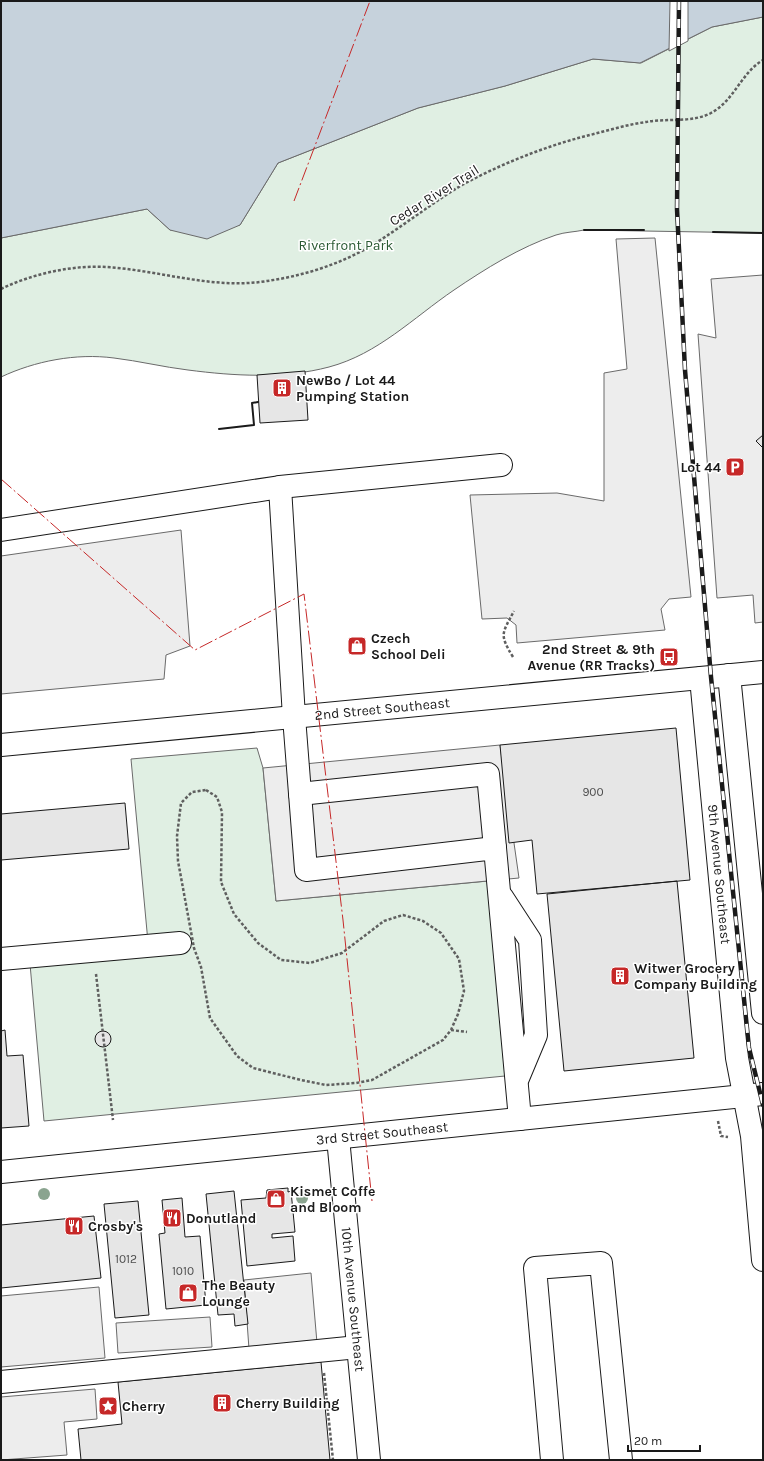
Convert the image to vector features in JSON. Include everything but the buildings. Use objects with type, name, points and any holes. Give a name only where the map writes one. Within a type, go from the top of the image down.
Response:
[{"type":"street","points":[[1,530],[280,487],[501,464]]},
{"type":"street","points":[[280,487],[294,717],[306,870],[495,848]]},
{"type":"street","name":"2nd Street Southeast","points":[[1,745],[763,672]]},
{"type":"street","points":[[729,675],[763,1013]]},
{"type":"street","name":"9th Avenue Southeast","points":[[701,678],[737,1058],[754,1095],[752,1136],[763,1260]]},
{"type":"street","points":[[300,794],[488,774],[520,1119]]},
{"type":"street","points":[[1,959],[180,944]]},
{"type":"street","name":"3rd Street Southeast","points":[[1,1172],[754,1095]]},
{"type":"street","name":"10th Avenue Southeast","points":[[338,1138],[369,1460]]},
{"type":"street","points":[[552,1460],[535,1268],[601,1263],[621,1460]]},
{"type":"street","points":[[1,1382],[358,1347]]},
{"type":"path","name":"Cedar River Trail","points":[[1,289],[39,275],[62,270],[83,268],[105,267],[192,280],[241,283],[265,282],[316,270],[367,248],[462,186],[520,159],[557,145],[626,126],[662,120],[689,119],[710,114],[728,100],[746,74],[763,60]]},
{"type":"path","points":[[513,657],[503,641],[505,630],[514,611]]},
{"type":"path","points":[[206,790],[216,797],[222,812],[221,882],[234,914],[258,943],[281,960],[310,963],[342,953],[384,921],[403,915],[423,921],[441,933],[459,959],[464,991],[458,1014],[451,1030],[443,1040],[372,1080],[356,1083],[326,1085],[301,1080],[253,1068],[237,1056],[210,1018],[201,967],[194,948],[178,861],[177,836],[181,803],[192,792],[206,790]]},
{"type":"path","points":[[94,951],[113,1120]]},
{"type":"path","points":[[451,1030],[467,1032]]},
{"type":"path","points":[[718,1121],[721,1136],[735,1137]]},
{"type":"path","points":[[322,1351],[333,1460]]},
{"type":"green space","name":"Riverfront Park","points":[[763,17],[763,233],[584,230],[556,235],[516,252],[490,267],[454,290],[394,334],[363,353],[347,361],[312,371],[277,375],[223,374],[179,369],[114,358],[85,357],[42,363],[14,371],[1,377],[1,238],[147,209],[170,230],[240,225],[278,163],[418,108],[505,86],[593,59],[641,63],[712,27]]},
{"type":"green space","points":[[257,748],[263,768],[276,901],[488,881],[505,1076],[44,1121],[30,964],[149,953],[131,759]]},
{"type":"shaded area","points":[[1,1],[763,1],[763,17],[712,27],[640,63],[593,59],[505,86],[418,108],[278,163],[240,225],[207,239],[170,230],[147,209],[1,238]]},
{"type":"shaded area","points":[[655,238],[691,597],[669,599],[661,609],[665,630],[517,643],[516,625],[507,618],[482,619],[470,495],[557,493],[604,501],[604,373],[627,369],[616,239]]},
{"type":"shaded area","name":"Lot 44","points":[[763,275],[763,622],[755,623],[753,595],[717,598],[698,334],[716,338],[711,279]]},
{"type":"shaded area","points":[[181,530],[190,646],[166,655],[164,679],[1,694],[1,556]]},
{"type":"shaded area","points":[[500,745],[519,878],[276,901],[263,768]]},
{"type":"shaded area","points":[[311,1273],[317,1343],[249,1349],[244,1280]]},
{"type":"shaded area","points":[[99,1287],[105,1358],[1,1367],[1,1296]]},
{"type":"shaded area","points":[[210,1317],[212,1347],[118,1353],[116,1323]]},
{"type":"shaded area","points":[[95,1389],[97,1419],[64,1422],[67,1455],[1,1460],[1,1397]]},
{"type":"pier","points":[[670,1],[688,1],[688,41],[669,51]]},
{"type":"railway","points":[[679,1],[677,209],[685,370],[711,677],[749,1048],[763,1105]]},
{"type":"wall","points":[[584,230],[644,230]]},
{"type":"wall","points":[[713,232],[763,233]]},
{"type":"wall","points":[[219,429],[254,425],[252,403],[258,402]]},
{"type":"power","points":[[294,201],[370,1]]},
{"type":"power","points":[[1,479],[195,650],[304,594],[343,920],[372,1201]]},
{"type":"place","name":"NewBo / Lot 44 Pumping Station","points":[[282,388]]},
{"type":"place","name":"Lot 44","points":[[735,467]]},
{"type":"place","name":"Czech School Deli","points":[[357,646]]},
{"type":"place","name":"2nd Street & 9th Avenue (RR Tracks)","points":[[669,657]]},
{"type":"place","name":"Witwer Grocery Company Building","points":[[620,976]]},
{"type":"place","name":"Kismet Coffe and Bloom","points":[[276,1199]]},
{"type":"place","name":"Donutland","points":[[172,1218]]},
{"type":"place","name":"Crosby's","points":[[74,1226]]},
{"type":"place","name":"The Beauty Lounge","points":[[188,1293]]},
{"type":"place","name":"Cherry Building","points":[[222,1403]]},
{"type":"place","name":"Cherry","points":[[108,1406]]}]
